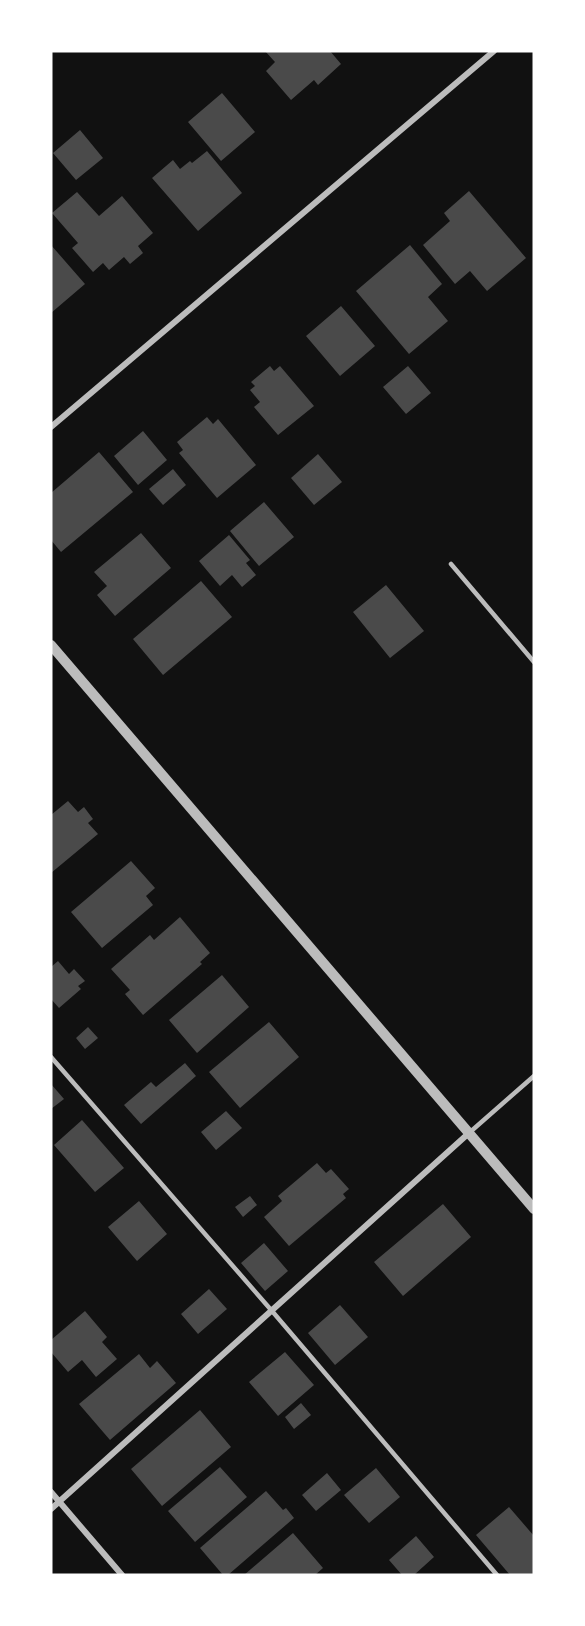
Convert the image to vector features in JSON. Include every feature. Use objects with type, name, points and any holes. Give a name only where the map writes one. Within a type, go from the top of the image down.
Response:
[{"type":"street","points":[[51,426],[494,51]]},
{"type":"street","points":[[51,645],[534,1209]]},
{"type":"street","points":[[51,1509],[469,1133]]},
{"type":"street","points":[[51,1492],[122,1575]]},
{"type":"lane","points":[[451,564],[534,662]]},
{"type":"lane","points":[[51,1057],[497,1575]]},
{"type":"lane","points":[[469,1133],[534,1076]]},
{"type":"building","points":[[265,51],[330,51],[341,64],[318,85],[314,80],[291,100],[266,71],[275,62]]},
{"type":"building","points":[[222,93],[255,132],[221,161],[188,122]]},
{"type":"building","points":[[80,130],[103,158],[76,180],[53,153]]},
{"type":"building","points":[[207,151],[242,193],[198,231],[152,178],[173,160],[180,169]]},
{"type":"building","points":[[469,191],[526,258],[487,291],[470,271],[455,284],[423,245],[450,221],[444,213]]},
{"type":"building","points":[[77,192],[99,216],[122,196],[153,233],[138,246],[143,253],[130,264],[124,257],[109,270],[103,263],[93,272],[72,248],[78,243],[52,213]]},
{"type":"building","points":[[51,245],[85,284],[51,313]]},
{"type":"building","points":[[410,245],[442,284],[428,297],[448,321],[409,354],[356,291]]},
{"type":"building","points":[[341,306],[375,346],[340,376],[306,336]]},
{"type":"building","points":[[270,366],[274,371],[280,366],[314,406],[278,435],[254,407],[260,402],[250,390],[255,386],[251,382]]},
{"type":"building","points":[[408,366],[431,393],[406,414],[383,387]]},
{"type":"building","points":[[207,417],[213,424],[218,419],[256,465],[217,498],[179,453],[183,450],[177,442]]},
{"type":"building","points":[[143,431],[167,460],[138,485],[114,456]]},
{"type":"building","points":[[99,452],[133,492],[61,552],[51,540],[51,493]]},
{"type":"building","points":[[318,454],[342,482],[314,505],[291,478]]},
{"type":"building","points":[[173,469],[186,485],[163,505],[149,489]]},
{"type":"building","points":[[264,502],[294,537],[259,566],[230,531]]},
{"type":"building","points":[[141,533],[171,568],[115,616],[97,595],[107,586],[94,572]]},
{"type":"building","points":[[229,535],[250,560],[246,563],[256,575],[242,587],[232,575],[220,586],[199,561]]},
{"type":"building","points":[[201,581],[232,617],[163,675],[133,639]]},
{"type":"building","points":[[386,585],[424,631],[390,658],[353,612]]},
{"type":"building","points":[[68,801],[78,812],[84,807],[93,819],[88,823],[98,834],[51,873],[51,815]]},
{"type":"building","points":[[131,861],[155,888],[146,896],[153,905],[102,948],[71,912]]},
{"type":"building","points":[[180,917],[210,953],[200,962],[202,964],[143,1015],[125,994],[130,990],[111,969],[150,935],[154,940]]},
{"type":"building","points":[[58,961],[69,974],[74,969],[85,981],[78,986],[81,989],[59,1008],[51,999],[51,967]]},
{"type":"building","points":[[222,975],[249,1007],[197,1053],[169,1020]]},
{"type":"building","points":[[269,1022],[299,1057],[240,1108],[209,1072]]},
{"type":"building","points":[[88,1027],[98,1038],[85,1049],[76,1038]]},
{"type":"building","points":[[185,1063],[196,1076],[141,1124],[124,1105],[151,1082],[156,1087]]},
{"type":"building","points":[[51,1084],[64,1099],[51,1109]]},
{"type":"building","points":[[226,1111],[242,1128],[216,1150],[201,1132]]},
{"type":"building","points":[[82,1120],[124,1168],[95,1192],[54,1145]]},
{"type":"building","points":[[317,1163],[326,1173],[331,1169],[349,1189],[343,1194],[346,1198],[289,1246],[264,1217],[282,1201],[278,1196]]},
{"type":"building","points":[[250,1196],[257,1205],[243,1217],[235,1207]]},
{"type":"building","points":[[139,1201],[167,1234],[137,1261],[108,1227]]},
{"type":"building","points":[[443,1204],[471,1237],[403,1296],[374,1262]]},
{"type":"building","points":[[264,1243],[288,1271],[265,1291],[241,1263]]},
{"type":"building","points":[[209,1289],[227,1309],[198,1334],[181,1314]]},
{"type":"building","points":[[340,1305],[368,1337],[335,1365],[308,1333]]},
{"type":"building","points":[[85,1311],[107,1337],[102,1342],[117,1359],[96,1377],[82,1360],[68,1372],[51,1352],[51,1340]]},
{"type":"building","points":[[285,1352],[314,1385],[278,1416],[249,1382]]},
{"type":"building","points":[[139,1354],[150,1368],[157,1361],[176,1383],[110,1440],[79,1404]]},
{"type":"building","points":[[301,1403],[311,1415],[294,1429],[285,1417]]},
{"type":"building","points":[[200,1410],[231,1447],[162,1506],[131,1469]]},
{"type":"building","points":[[220,1467],[247,1497],[195,1542],[168,1511]]},
{"type":"building","points":[[376,1468],[400,1497],[369,1523],[344,1495]]},
{"type":"building","points":[[327,1473],[341,1490],[316,1511],[302,1495]]},
{"type":"building","points":[[266,1491],[283,1510],[286,1508],[294,1518],[228,1575],[223,1575],[200,1548]]},
{"type":"building","points":[[509,1507],[534,1536],[534,1575],[510,1575],[476,1535]]},
{"type":"building","points":[[293,1533],[323,1568],[315,1575],[244,1575]]},
{"type":"building","points":[[416,1536],[434,1557],[414,1575],[402,1575],[389,1560]]}]
